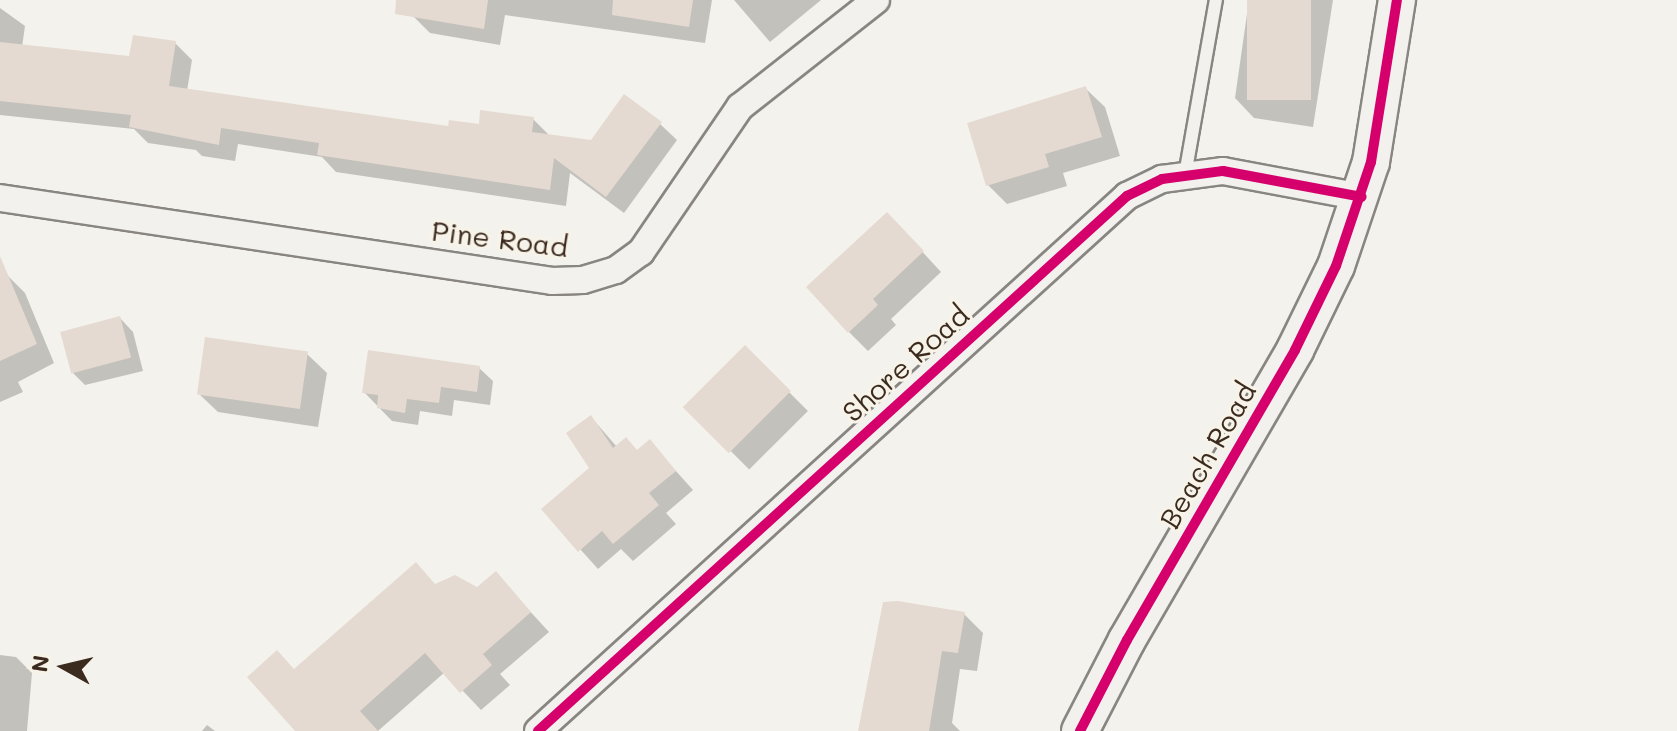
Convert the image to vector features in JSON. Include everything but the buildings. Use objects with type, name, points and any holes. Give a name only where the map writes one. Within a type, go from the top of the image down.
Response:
[{"type":"street","name":"Pine Road","points":[[0,198],[552,281],[583,280],[616,270],[641,252],[740,107],[876,0]]},
{"type":"street","name":"Beach Road","points":[[1080,731],[1127,640],[1295,350],[1362,197],[1397,0]]},
{"type":"street","name":"Shore Road","points":[[538,731],[1102,214],[1127,196],[1185,175],[1223,171],[1362,197]]},
{"type":"lane","points":[[1185,175],[1216,0]]},
{"type":"cycle path","points":[[1080,731],[1127,640],[1295,350],[1336,266],[1371,162],[1397,0]]},
{"type":"cycle path","points":[[538,731],[1127,196],[1162,179],[1223,171],[1362,197]]}]
